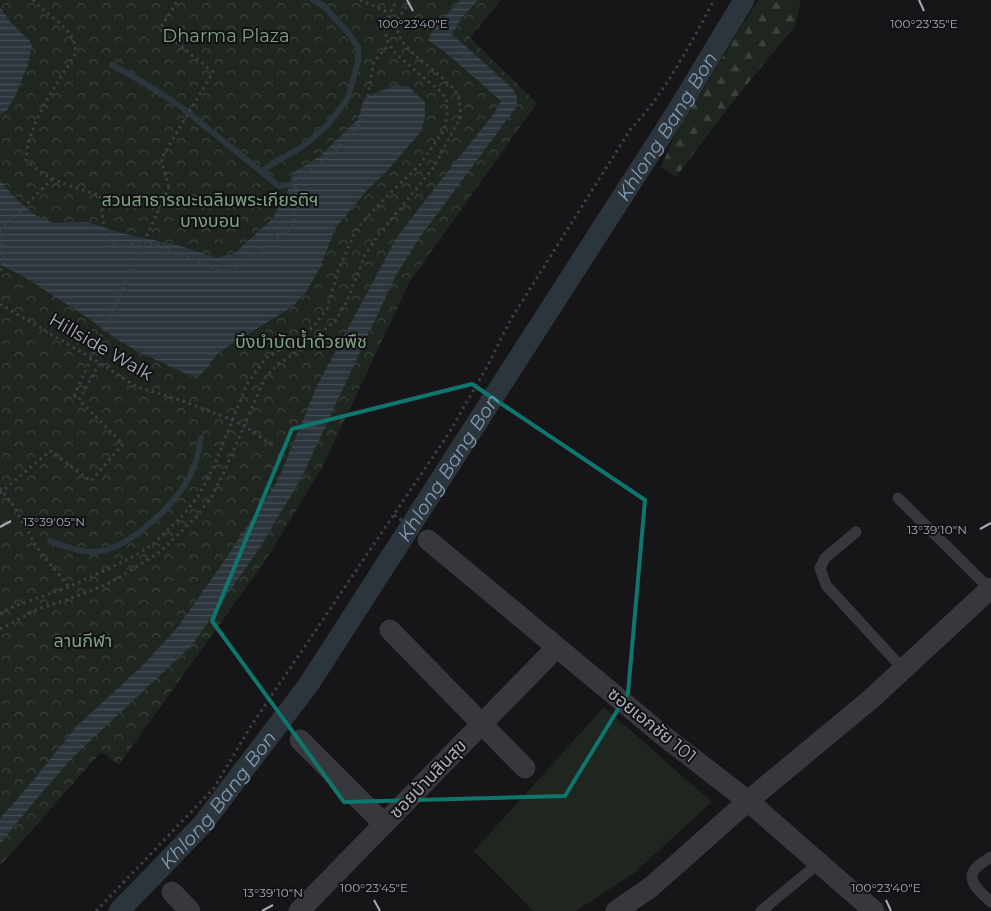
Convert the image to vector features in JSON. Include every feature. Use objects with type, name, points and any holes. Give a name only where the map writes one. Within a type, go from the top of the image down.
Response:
[{"type":"street","name":"ซอยเอกชัย 101","points":[[428,540],[665,737],[748,801],[874,911]]},
{"type":"street","points":[[616,911],[651,887],[748,801],[871,699],[990,589]]},
{"type":"street","points":[[390,630],[525,768]]},
{"type":"street","name":"ซอยบ้านสินสุข","points":[[299,911],[557,647]]},
{"type":"street","points":[[300,740],[384,824]]},
{"type":"street","points":[[172,892],[190,911]]},
{"type":"lane","points":[[898,498],[990,589]]},
{"type":"lane","points":[[856,532],[825,558],[820,568],[826,585],[903,669]]},
{"type":"lane","points":[[991,857],[975,869],[973,875],[975,887],[991,902]]},
{"type":"lane","points":[[761,911],[819,863]]},
{"type":"path","points":[[33,0],[70,33],[77,45],[75,54],[33,128],[26,146],[26,160],[52,179],[100,196],[104,216],[105,237],[118,247],[146,241],[226,273],[293,227],[296,180],[333,154],[364,118],[374,61],[389,45]]},
{"type":"path","points":[[69,587],[38,549],[13,505],[1,491],[50,451],[91,481],[123,444],[74,396],[169,187],[161,159],[213,72],[160,29],[178,0]]},
{"type":"path","points":[[360,0],[390,13]]},
{"type":"path","points":[[0,614],[9,608],[69,587],[131,558],[152,545],[185,513],[199,495],[214,466],[247,384],[266,358],[314,326],[327,309],[338,271],[357,228],[419,166],[444,130],[447,117],[447,102],[442,93],[397,55],[386,38],[386,24],[398,0]]},
{"type":"path","points":[[0,629],[38,610],[69,600],[105,584],[161,551],[196,517],[212,496],[265,378],[279,363],[301,350],[336,320],[347,301],[365,255],[380,233],[434,167],[461,116],[459,99],[454,89],[405,47],[399,37],[397,28],[402,10],[412,0]]},
{"type":"path","points":[[96,911],[214,788],[251,726],[449,432],[488,365],[511,319],[630,130],[650,109],[699,29],[714,0]]},
{"type":"path","points":[[0,231],[52,179]]},
{"type":"path","points":[[0,236],[4,264],[0,272]]},
{"type":"path","name":"Hillside Walk","points":[[0,304],[137,387],[232,420],[243,425],[272,446]]},
{"type":"path","points":[[79,400],[100,363]]},
{"type":"highlighted area","points":[[472,384],[645,500],[628,693],[565,796],[344,802],[212,621],[292,429]]},
{"type":"green space","name":"สวนสาธารณะเฉลิมพระเกียรติฯ บางบอน","points":[[0,0],[501,0],[470,38],[537,103],[409,283],[322,468],[265,561],[119,765],[101,752],[0,866]]},
{"type":"green space","points":[[758,0],[801,0],[795,26],[739,94],[676,177],[661,167],[675,135]]},
{"type":"green space","points":[[604,707],[712,802],[633,874],[576,911],[533,911],[474,851]]},
{"type":"shaded area","points":[[461,0],[478,0],[461,19],[452,34],[513,89],[517,97],[517,106],[418,240],[395,277],[302,477],[261,546],[192,645],[73,757],[0,844],[0,819],[76,727],[142,666],[177,628],[218,570],[278,480],[317,386],[397,237],[493,115],[501,101],[444,51],[428,40],[435,26]]},
{"type":"shaded area","points":[[0,7],[11,23],[32,45],[28,65],[16,95],[7,110],[0,115]]},
{"type":"shaded area","points":[[395,85],[409,87],[425,102],[425,117],[421,132],[385,173],[367,190],[335,229],[320,268],[306,292],[293,306],[218,353],[206,369],[196,378],[138,352],[23,276],[0,265],[0,180],[15,198],[33,214],[53,223],[88,222],[121,233],[177,245],[217,258],[235,253],[272,219],[287,193],[293,173],[319,157],[358,119],[364,98]]},
{"type":"waterway","points":[[261,172],[302,147],[328,125],[348,98],[358,62],[358,48],[350,35],[324,6],[313,0]]},
{"type":"waterway","name":"Khlong Bang Bon","points":[[119,911],[202,825],[309,684],[676,113],[744,0]]},
{"type":"waterway","points":[[112,65],[180,106],[279,186],[289,185]]},
{"type":"waterway","points":[[50,541],[75,550],[91,552],[105,550],[133,537],[160,514],[181,490],[194,468],[201,438]]},
{"type":"park label","name":"Dharma Plaza","points":[[226,36]]},
{"type":"park label","name":"บึงบำบัดน้ำด้วยพืช","points":[[301,342]]},
{"type":"park label","name":"ลานกีฬา","points":[[83,641]]}]
